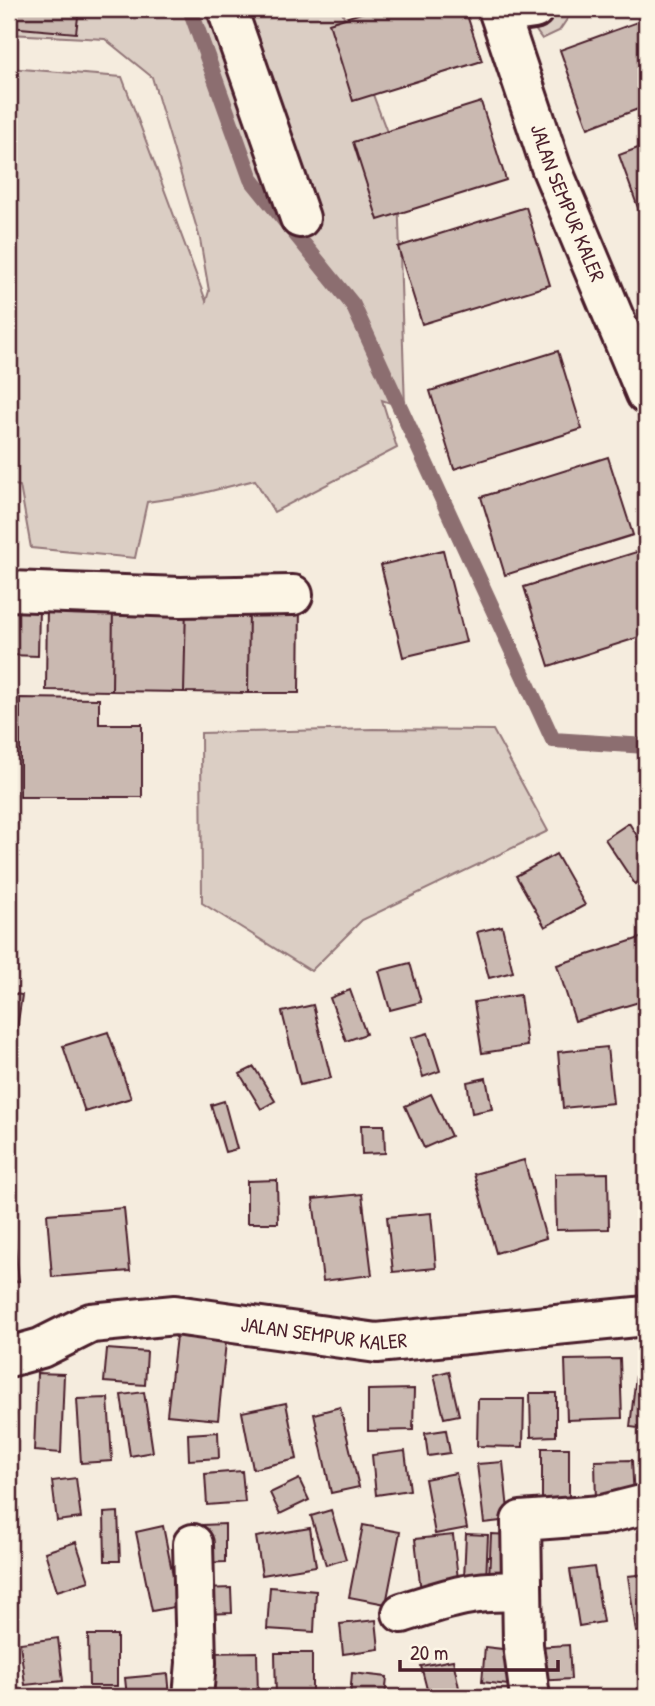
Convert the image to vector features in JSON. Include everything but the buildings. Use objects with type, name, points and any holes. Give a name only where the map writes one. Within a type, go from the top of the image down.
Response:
[{"type":"street","points":[[227,9],[300,218]]},
{"type":"street","name":"JALAN SEMPUR KALER","points":[[511,11],[551,167],[646,394]]},
{"type":"street","points":[[9,592],[181,597],[293,596]]},
{"type":"street","name":"JALAN SEMPUR KALER","points":[[9,1357],[41,1348],[91,1323],[175,1315],[377,1343],[646,1316]]},
{"type":"street","points":[[530,1697],[523,1645],[522,1521],[602,1515],[646,1504]]},
{"type":"street","points":[[193,1545],[196,1663],[193,1697]]},
{"type":"street","points":[[402,1613],[461,1594],[497,1590],[522,1592]]},
{"type":"shaded area","points":[[9,9],[341,9],[397,159],[405,408],[382,400],[397,448],[274,512],[255,480],[195,495],[147,502],[135,558],[31,548],[20,486],[9,484],[9,68],[122,77],[206,301],[209,291],[200,239],[152,77],[105,39],[9,34]]},
{"type":"shaded area","points":[[530,9],[574,9],[559,31],[542,39],[532,25]]},
{"type":"shaded area","points":[[373,729],[493,730],[548,831],[362,920],[311,971],[202,903],[201,733]]},
{"type":"waterway","points":[[190,9],[251,179],[353,305],[553,740],[646,746]]}]
